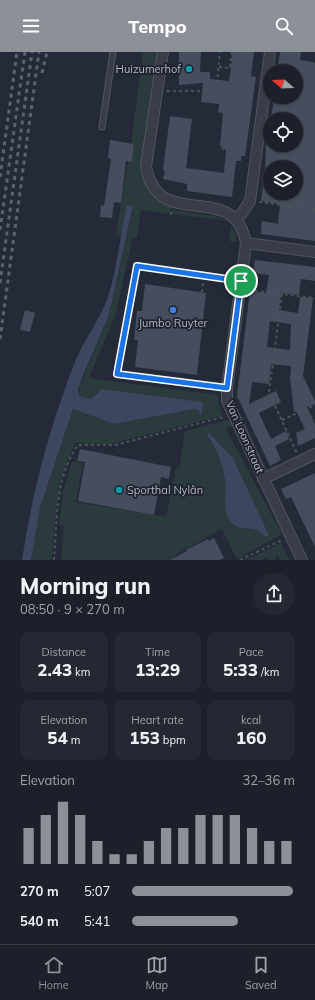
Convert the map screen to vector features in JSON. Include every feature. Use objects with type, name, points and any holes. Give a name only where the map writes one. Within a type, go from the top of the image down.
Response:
[{"type":"street","points":[[162,52],[146,166],[151,182],[158,193],[168,200],[220,209],[235,219],[243,212],[250,201],[270,52]]},
{"type":"street","name":"Van Loonstraat","points":[[235,219],[241,225],[246,243],[227,388],[227,402],[302,560]]},
{"type":"street","points":[[246,243],[315,252]]},
{"type":"street","points":[[264,479],[315,454]]},
{"type":"lane","points":[[102,128],[113,52]]},
{"type":"lane","points":[[227,388],[117,374],[137,266],[240,285]]},
{"type":"path","points":[[167,91],[206,93],[211,91],[217,83],[220,52]]},
{"type":"path","points":[[219,67],[230,68],[232,52]]},
{"type":"path","points":[[250,201],[315,209]]},
{"type":"path","points":[[240,285],[282,294],[315,298]]},
{"type":"path","points":[[282,294],[269,393],[301,461]]},
{"type":"path","points":[[282,420],[315,404]]},
{"type":"path","points":[[54,560],[62,483],[70,458],[78,445],[115,445],[233,415]]},
{"type":"path","points":[[240,560],[291,537]]},
{"type":"shaded area","points":[[143,52],[158,52],[142,171],[149,190],[159,200],[171,207],[170,214],[141,210],[137,238],[133,237],[115,316],[89,378],[218,395],[218,402],[223,416],[109,444],[76,443],[69,457],[60,485],[52,560],[31,560],[40,508],[73,409],[114,424],[195,409],[198,410],[200,415],[202,415],[203,404],[100,390],[91,399],[80,397],[78,394],[109,315],[133,209],[127,206],[121,235],[116,235],[128,161],[132,161],[134,144],[131,143]]},
{"type":"shaded area","points":[[173,210],[215,216],[227,221],[172,214]]},
{"type":"shaded area","points":[[231,226],[235,233],[237,242],[229,241]]},
{"type":"shaded area","points":[[227,420],[231,422],[233,426],[226,429],[282,534],[237,559],[222,529],[175,555],[177,560],[61,560],[64,526],[59,525],[63,492],[72,461],[83,463],[76,502],[166,517],[176,468],[179,468],[185,431]],"holes":[[[208,432],[233,458],[268,533],[268,536],[265,537],[258,530],[238,527],[226,510],[225,482],[220,458],[217,448],[207,435]]]},
{"type":"shaded area","points":[[281,543],[289,560],[280,560],[278,555],[275,558],[276,560],[268,560],[266,557],[263,560],[246,560]]},
{"type":"water","points":[[127,205],[133,206],[109,315],[82,378],[78,390],[79,396],[91,399],[102,389],[201,402],[203,404],[202,414],[200,415],[198,410],[195,409],[114,424],[73,409],[40,508],[31,560],[22,560],[31,510],[50,435],[75,362],[101,314],[108,297],[114,275]]},
{"type":"water","points":[[208,432],[233,458],[268,533],[268,536],[265,537],[260,532],[252,529],[235,526],[229,519],[225,508],[225,481],[222,468],[217,451],[207,435]]},
{"type":"building","points":[[179,52],[201,52],[200,72],[210,72],[210,79],[229,81],[233,52],[254,52],[251,76],[256,77],[245,156],[241,156],[241,161],[236,161],[232,197],[187,191],[187,184],[163,179],[170,116],[192,119],[186,168],[224,173],[226,150],[221,149],[222,146],[220,146],[223,113],[218,112],[219,104],[201,102],[203,83],[179,85]]},
{"type":"building","points":[[280,52],[301,52],[300,60],[314,62],[315,64],[315,241],[261,234],[262,221],[278,224],[280,204],[261,201],[263,186],[263,200],[303,200],[303,160],[265,160],[266,152],[303,152],[303,112],[272,112],[273,104],[303,104],[303,64],[278,64]]},
{"type":"building","points":[[110,140],[134,144],[132,162],[126,161],[121,203],[114,202],[112,218],[100,217],[101,205],[104,206],[111,159],[108,158]]},
{"type":"building","points":[[255,260],[315,267],[315,281],[301,279],[299,295],[281,293],[279,310],[298,313],[300,297],[313,298],[303,376],[315,401],[315,404],[307,407],[315,424],[315,438],[298,446],[296,433],[305,429],[296,411],[294,412],[290,377],[291,366],[271,364],[269,384],[252,382],[249,404],[276,391],[281,402],[259,413],[271,439],[286,431],[289,439],[275,446],[281,460],[270,466],[237,396],[250,291],[266,293],[269,275],[253,273]],"holes":[[[270,321],[291,324],[290,350],[267,347]]]},
{"type":"building","points":[[145,284],[206,293],[197,375],[135,367],[138,340],[134,340],[137,311],[142,311]]},
{"type":"building","points":[[25,310],[35,313],[30,332],[20,330]]},
{"type":"building","name":"Sporthal Nylân","points":[[80,449],[171,467],[169,479],[161,477],[154,515],[78,501],[85,462],[77,461]]},
{"type":"building","points":[[315,473],[315,547],[291,497],[286,499],[281,489]]},
{"type":"building","points":[[214,538],[224,558],[220,560],[170,560],[208,539],[209,541]]},
{"type":"railway","points":[[0,177],[17,52]]},
{"type":"railway","points":[[0,230],[25,52]]},
{"type":"railway","points":[[0,283],[32,52]]},
{"type":"railway","points":[[0,339],[39,52]]},
{"type":"railway","points":[[42,73],[47,52]]},
{"type":"place","name":"Huizumerhof","points":[[189,69]]},
{"type":"place","name":"Jumbo Ruyter","points":[[173,310]]},
{"type":"place","name":"Sporthal Nylân","points":[[119,490]]},
{"type":"route","points":[[137,266],[215,276],[241,281],[227,388],[117,374],[130,295],[137,266]]}]
